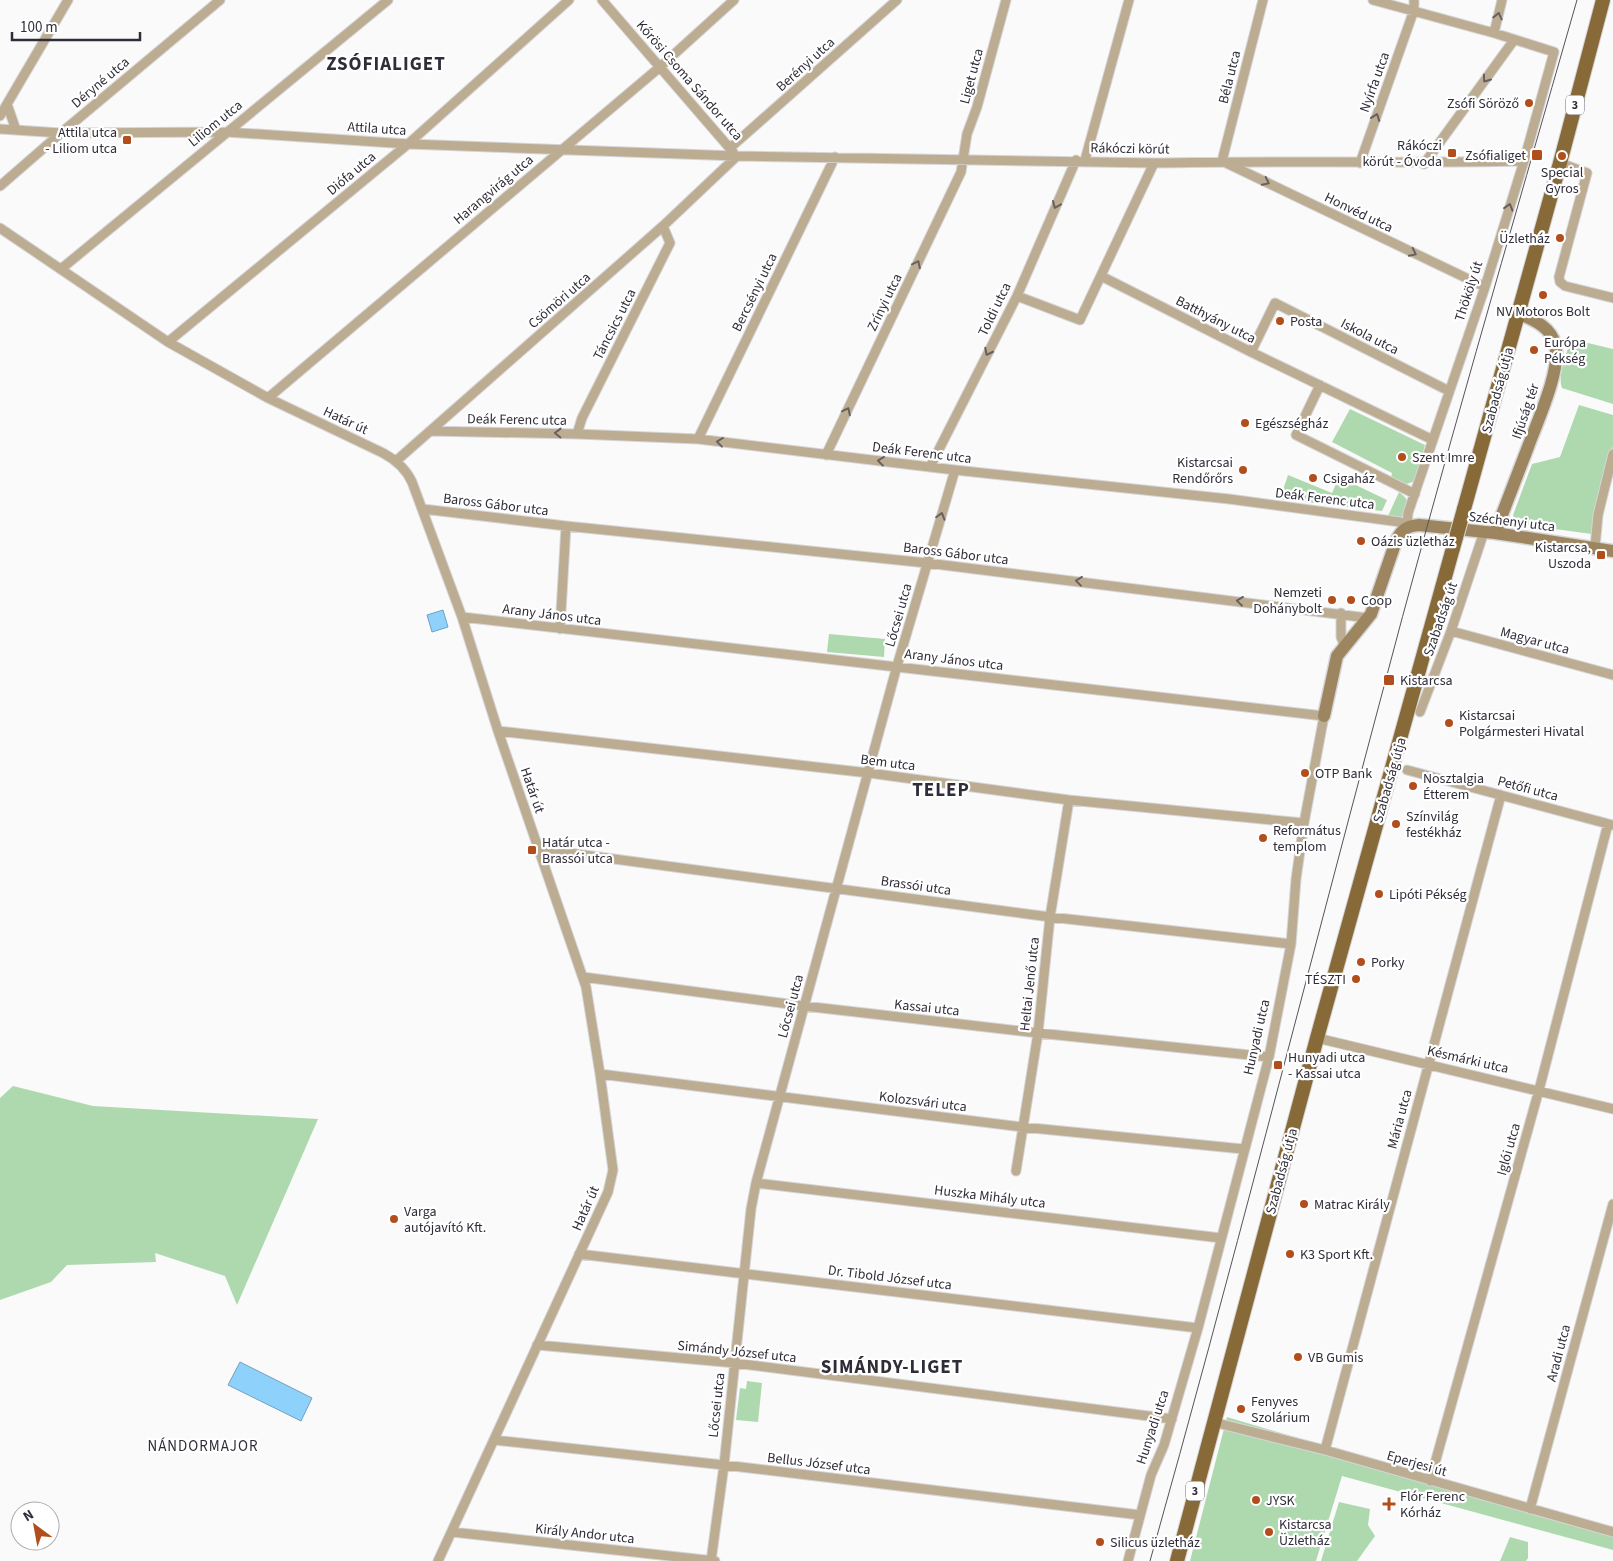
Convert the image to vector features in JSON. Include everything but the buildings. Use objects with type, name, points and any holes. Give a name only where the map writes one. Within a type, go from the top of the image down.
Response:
[{"type":"main road","name":"Szabadság útja","points":[[1177,1561],[1317,1038],[1560,163],[1603,0]]},
{"type":"main road","name":"Ifjúság tér","points":[[1489,533],[1549,391],[1555,362],[1555,346],[1549,332],[1544,326],[1518,313]]},
{"type":"main road","name":"Széchenyi utca","points":[[1407,528],[1419,525],[1595,547],[1613,551]]},
{"type":"main road","name":"Hunyadi utca","points":[[1324,716],[1337,656],[1344,645],[1368,618],[1396,541],[1401,532],[1407,528]]},
{"type":"street","points":[[0,116],[68,0]]},
{"type":"street","name":"Déryné utca","points":[[0,186],[60,133],[220,0]]},
{"type":"street","name":"Liliom utca","points":[[61,269],[388,0]]},
{"type":"street","name":"Diófa utca","points":[[168,342],[408,144],[569,0]]},
{"type":"street","name":"Kőrösi Csoma Sándor utca","points":[[602,0],[737,156]]},
{"type":"street","name":"Harangvirág utca","points":[[268,398],[660,67],[734,0]]},
{"type":"street","name":"Berényi utca","points":[[730,148],[897,0]]},
{"type":"street","name":"Liget utca","points":[[963,160],[967,134],[977,107],[1006,0]]},
{"type":"street","name":"Toldi utca","points":[[930,467],[1017,296],[1080,160],[1129,0]]},
{"type":"street","name":"Béla utca","points":[[1222,161],[1262,0]]},
{"type":"street","points":[[1373,0],[1414,10],[1514,40],[1424,164]]},
{"type":"street","name":"Nyírfa utca","points":[[1360,162],[1414,10],[1414,0]]},
{"type":"street","points":[[1494,33],[1502,0]]},
{"type":"street","name":"Thököly út","points":[[1407,528],[1408,513],[1485,287],[1524,162],[1554,52],[1514,40]]},
{"type":"street","points":[[7,104],[16,130]]},
{"type":"street","name":"Attila utca","points":[[0,129],[60,133],[226,132],[408,144],[737,156]]},
{"type":"street","name":"Rákóczi körút","points":[[737,156],[1080,160],[1154,163],[1222,161],[1424,164],[1524,162]]},
{"type":"street","name":"Csömöri utca","points":[[396,461],[664,226],[737,156]]},
{"type":"street","name":"Bercsényi utca","points":[[698,439],[835,157]]},
{"type":"street","name":"Zrínyi utca","points":[[826,455],[961,172],[963,160]]},
{"type":"street","name":"Honvéd utca","points":[[1222,161],[1485,287]]},
{"type":"street","points":[[1017,296],[1080,320],[1154,163]]},
{"type":"street","points":[[1560,163],[1587,174],[1558,277],[1565,286],[1613,298]]},
{"type":"street","name":"Táncsics utca","points":[[577,434],[582,418],[670,243],[664,226]]},
{"type":"street","name":"Határ út","points":[[0,228],[168,342],[268,398],[384,453],[396,461],[410,476],[462,617],[498,731],[583,977],[600,1074],[613,1175],[600,1212],[438,1561]]},
{"type":"street","name":"Batthyány utca","points":[[1101,276],[1251,352],[1433,440]]},
{"type":"street","name":"Iskola utca","points":[[1251,352],[1275,303],[1449,391]]},
{"type":"street","points":[[1320,384],[1296,436],[1415,494]]},
{"type":"street","name":"Deák Ferenc utca","points":[[430,431],[698,439],[954,470],[1229,499],[1400,522],[1407,528]]},
{"type":"street","points":[[1595,547],[1598,515],[1613,454]]},
{"type":"street","name":"Lőcsei utca","points":[[711,1561],[724,1465],[751,1208],[756,1182],[838,888],[897,666],[954,470]]},
{"type":"street","name":"Baross Gábor utca","points":[[423,509],[566,526],[927,563],[1341,613],[1368,618]]},
{"type":"street","name":"Baross Gábor utca","points":[[560,629],[566,526]]},
{"type":"street","name":"Szabadság út","points":[[1420,712],[1489,533]]},
{"type":"street","points":[[1341,613],[1341,637],[1344,645]]},
{"type":"street","name":"Arany János utca","points":[[462,617],[1324,716]]},
{"type":"street","name":"Magyar utca","points":[[1451,631],[1613,675]]},
{"type":"street","name":"Hunyadi utca","points":[[1128,1561],[1152,1475],[1164,1445],[1198,1328],[1268,1056],[1291,944],[1296,880],[1304,823],[1324,716]]},
{"type":"street","name":"Bem utca","points":[[498,731],[869,774],[1069,800],[1304,823]]},
{"type":"street","name":"Petőfi utca","points":[[1407,770],[1610,824]]},
{"type":"street","name":"Mária utca","points":[[1325,1450],[1501,795]]},
{"type":"street","name":"Heltai Jenő utca","points":[[1016,1171],[1038,1033],[1050,917],[1069,800]]},
{"type":"street","name":"Iglói utca","points":[[1430,1481],[1539,1090],[1610,824]]},
{"type":"street","name":"Brassói utca","points":[[539,849],[1050,917],[1291,944]]},
{"type":"street","name":"Kassai utca","points":[[583,977],[804,1006],[1038,1033],[1268,1056]]},
{"type":"street","name":"Késmárki utca","points":[[1317,1038],[1613,1109]]},
{"type":"street","name":"Kolozsvári utca","points":[[600,1074],[1022,1127],[1243,1149]]},
{"type":"street","name":"Huszka Mihály utca","points":[[756,1182],[1221,1238]]},
{"type":"street","name":"Aradi utca","points":[[1530,1509],[1613,1204]]},
{"type":"street","name":"Dr. Tibold József utca","points":[[579,1254],[1198,1328]]},
{"type":"street","name":"Simándy József utca","points":[[537,1345],[735,1363],[1172,1419]]},
{"type":"street","name":"Eperjesi út","points":[[1213,1422],[1325,1450],[1613,1532]]},
{"type":"street","name":"Bellus József utca","points":[[494,1440],[724,1465],[1140,1515]]},
{"type":"street","name":"Király Andor utca","points":[[452,1532],[716,1561]]},
{"type":"green space","points":[[1571,339],[1613,349],[1613,404],[1562,388],[1562,370]]},
{"type":"green space","points":[[1579,405],[1613,415],[1613,446],[1592,534],[1517,524],[1513,515],[1532,464],[1560,457]]},
{"type":"green space","points":[[1350,409],[1425,445],[1415,481],[1404,485],[1391,478],[1392,473],[1332,442]]},
{"type":"green space","points":[[1288,475],[1332,493],[1339,477],[1387,500],[1382,511],[1280,499]]},
{"type":"green space","points":[[1399,492],[1408,502],[1404,516],[1399,518],[1388,516]]},
{"type":"green space","points":[[829,634],[885,639],[884,657],[827,652]]},
{"type":"green space","points":[[13,1086],[93,1106],[318,1119],[237,1305],[225,1276],[155,1253],[156,1262],[67,1265],[51,1282],[0,1300],[0,1098]]},
{"type":"green space","points":[[747,1381],[762,1383],[758,1422],[736,1420],[740,1388],[746,1389]]},
{"type":"green space","points":[[1227,1417],[1613,1532],[1613,1550],[1342,1476],[1316,1561],[1190,1561]]},
{"type":"green space","points":[[1339,1502],[1370,1509],[1368,1525],[1375,1536],[1357,1561],[1321,1561]]},
{"type":"green space","points":[[1510,1537],[1528,1542],[1528,1558],[1526,1561],[1500,1561]]},
{"type":"water","points":[[443,610],[448,627],[432,632],[427,615]]},
{"type":"water","points":[[240,1362],[312,1398],[301,1421],[228,1385]]},
{"type":"tram line","points":[[1150,1561],[1238,1240],[1427,528],[1577,0]]},
{"type":"place","name":"Zsófi Söröző","points":[[1529,103]]},
{"type":"place","name":"Attila utca - Liliom utca","points":[[127,140]]},
{"type":"place","name":"Rákóczi körút - Óvoda","points":[[1452,153]]},
{"type":"place","name":"Zsófialiget","points":[[1537,155]]},
{"type":"place","name":"Special Gyros","points":[[1562,156]]},
{"type":"place","name":"Üzletház","points":[[1560,238]]},
{"type":"place","name":"NV Motoros Bolt","points":[[1543,295]]},
{"type":"place","name":"Posta","points":[[1280,321]]},
{"type":"place","name":"Európa Pékség","points":[[1534,350]]},
{"type":"place","name":"Egészségház","points":[[1245,423]]},
{"type":"place","name":"Szent Imre","points":[[1402,457]]},
{"type":"place","name":"Kistarcsai Rendőrőrs","points":[[1243,470]]},
{"type":"place","name":"Csigaház","points":[[1313,478]]},
{"type":"place","name":"Oázis üzletház","points":[[1361,541]]},
{"type":"place","name":"Kistarcsa, Uszoda","points":[[1601,555]]},
{"type":"place","name":"Nemzeti Dohánybolt","points":[[1332,600]]},
{"type":"place","name":"Coop","points":[[1351,600]]},
{"type":"place","name":"Kistarcsa","points":[[1389,680]]},
{"type":"place","name":"Kistarcsai Polgármesteri Hivatal","points":[[1449,723]]},
{"type":"place","name":"OTP Bank","points":[[1305,773]]},
{"type":"place","name":"Nosztalgia Étterem","points":[[1413,786]]},
{"type":"place","name":"Színvilág festékház","points":[[1396,824]]},
{"type":"place","name":"Református templom","points":[[1263,838]]},
{"type":"place","name":"Határ utca - Brassói utca","points":[[532,850]]},
{"type":"place","name":"Lipóti Pékség","points":[[1379,894]]},
{"type":"place","name":"Porky","points":[[1361,962]]},
{"type":"place","name":"TÉSZTI","points":[[1356,979]]},
{"type":"place","name":"Hunyadi utca - Kassai utca","points":[[1278,1065]]},
{"type":"place","name":"Matrac Király","points":[[1304,1204]]},
{"type":"place","name":"Varga autójavító Kft.","points":[[394,1219]]},
{"type":"place","name":"K3 Sport Kft.","points":[[1290,1254]]},
{"type":"place","name":"VB Gumis","points":[[1298,1357]]},
{"type":"place","name":"Fenyves Szolárium","points":[[1241,1409]]},
{"type":"place","name":"JYSK","points":[[1256,1500]]},
{"type":"place","name":"Flór Ferenc Kórház","points":[[1389,1504]]},
{"type":"place","name":"Kistarcsa Üzletház","points":[[1269,1532]]},
{"type":"place","name":"Silicus üzletház","points":[[1100,1542]]},
{"type":"district","name":"ZSÓFIALIGET","points":[[386,63]]},
{"type":"district","name":"TELEP","points":[[941,789]]},
{"type":"district","name":"SIMÁNDY-LIGET","points":[[892,1366]]},
{"type":"district","name":"NÁNDORMAJOR","points":[[203,1446]]}]
